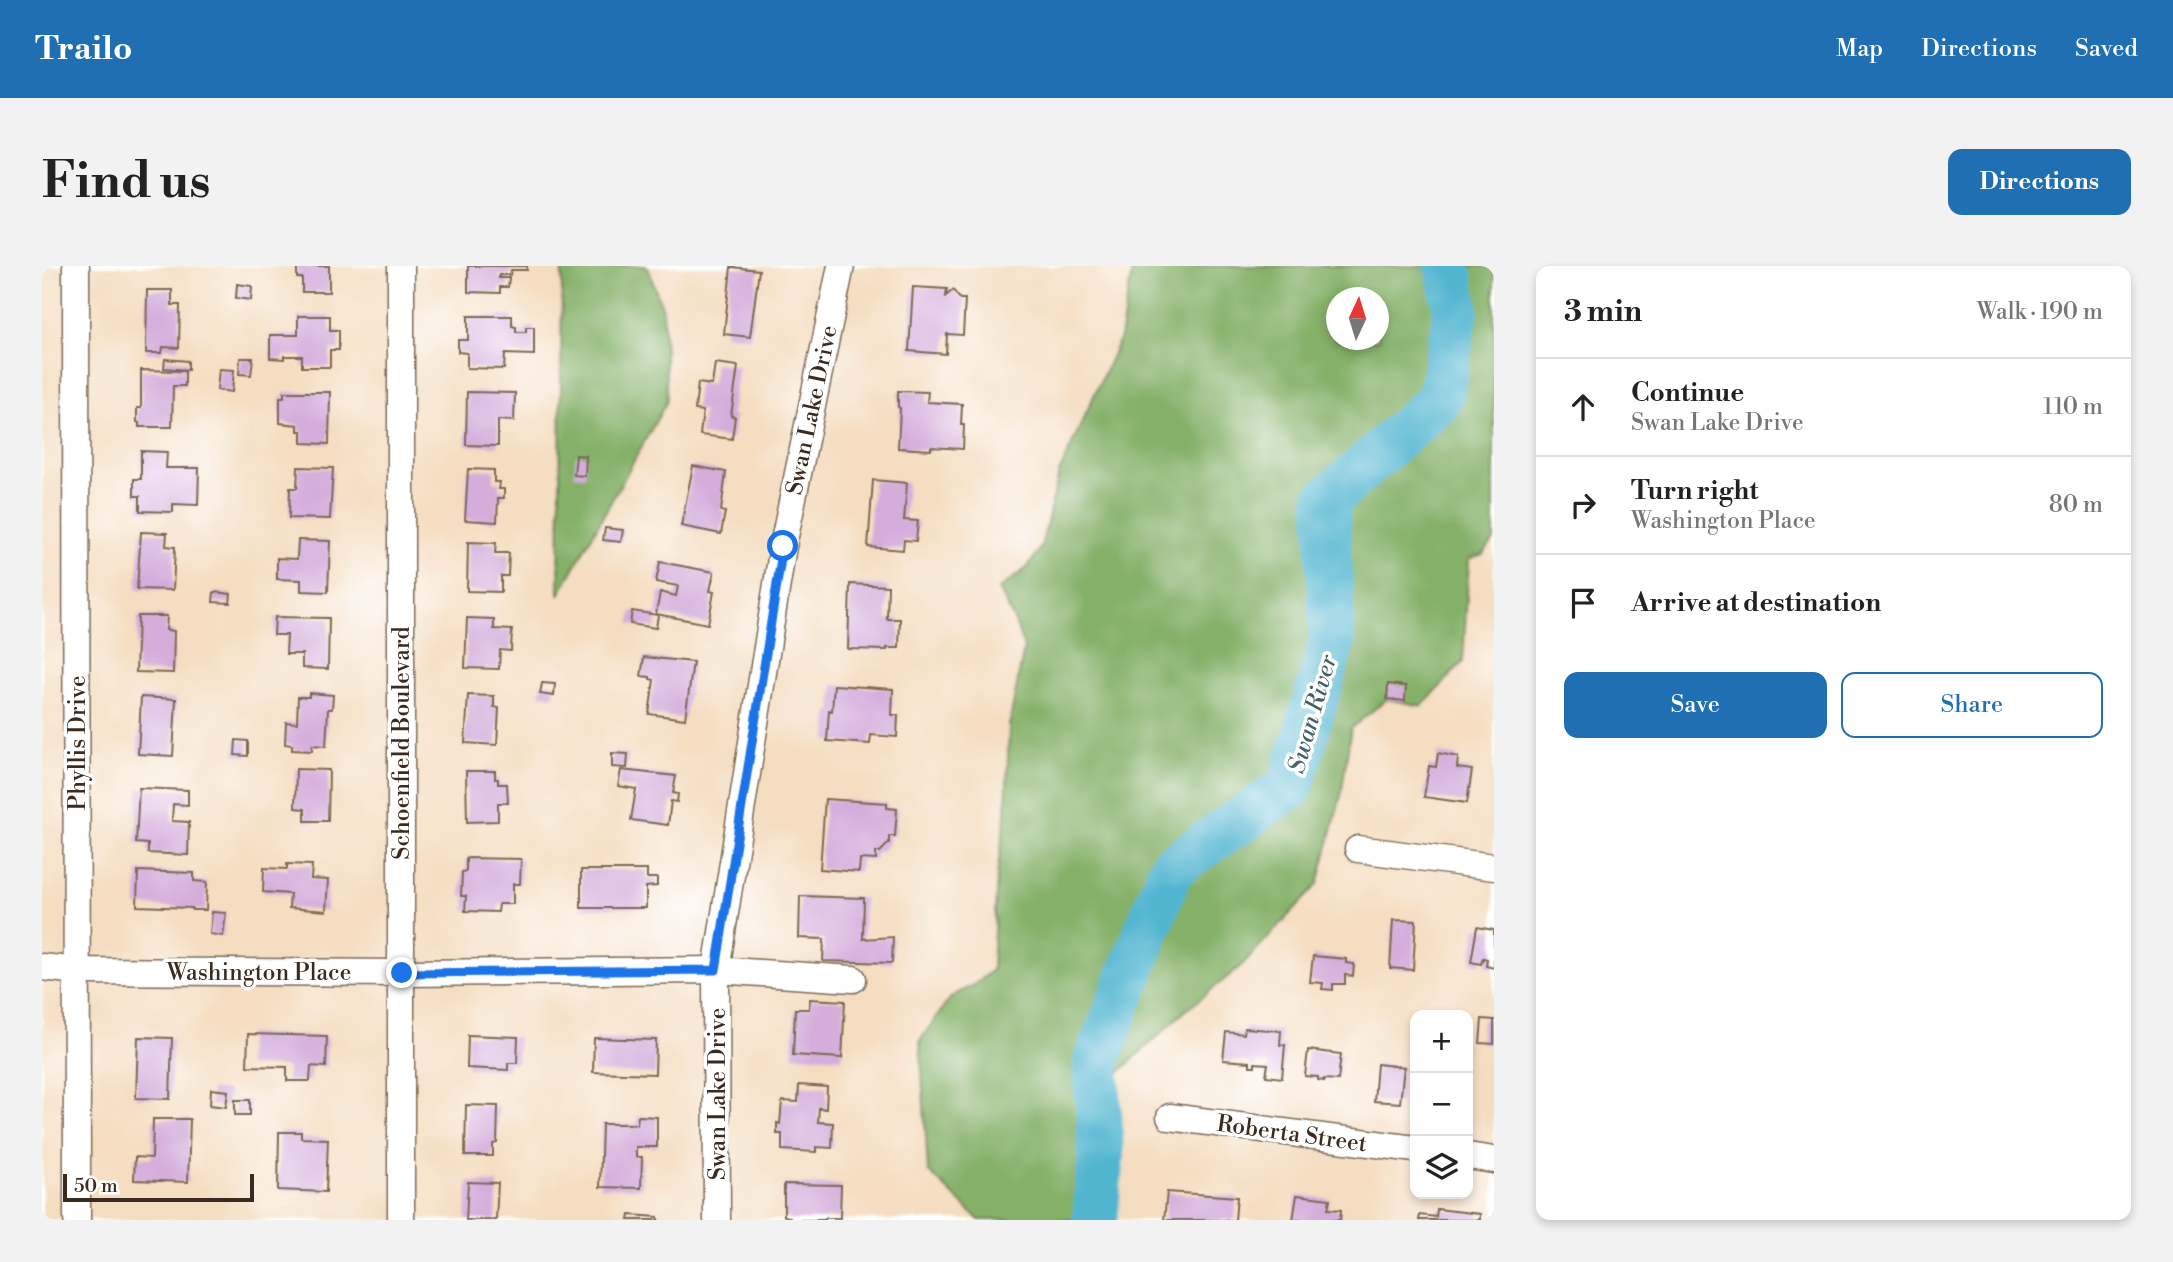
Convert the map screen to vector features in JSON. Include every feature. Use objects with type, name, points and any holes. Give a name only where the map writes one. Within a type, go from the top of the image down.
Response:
[{"type":"street","name":"Phyllis Drive","points":[[76,266],[77,1220]]},
{"type":"street","name":"Schoenfield Boulevard","points":[[401,266],[401,1220]]},
{"type":"street","name":"Swan Lake Drive","points":[[717,1220],[716,970],[783,546],[841,266]]},
{"type":"street","points":[[1358,849],[1494,867]]},
{"type":"street","name":"Washington Place","points":[[42,967],[78,971],[402,973],[716,970],[853,979]]},
{"type":"street","name":"Roberta Street","points":[[1170,1117],[1410,1148]]},
{"type":"street","points":[[1473,1157],[1494,1160]]},
{"type":"green space","points":[[562,266],[647,266],[663,310],[667,401],[559,595]]},
{"type":"green space","points":[[1133,266],[1494,266],[1494,540],[1483,554],[1469,559],[1463,662],[1422,706],[1387,699],[1351,728],[1341,796],[1318,884],[1241,966],[1185,1011],[1115,1076],[1084,1220],[979,1220],[928,1171],[920,1040],[952,996],[974,985],[992,970],[997,874],[1006,814],[1009,726],[1024,648],[999,589],[1028,567],[1041,547],[1059,473],[1120,338]]},
{"type":"building","points":[[297,266],[329,266],[329,292],[302,292],[302,278],[297,278]]},
{"type":"building","points":[[468,266],[527,266],[527,270],[511,270],[510,275],[499,275],[499,278],[509,278],[508,287],[500,287],[500,293],[468,292]]},
{"type":"building","points":[[731,267],[759,270],[750,337],[724,334]]},
{"type":"building","points":[[237,284],[252,286],[251,300],[236,298]]},
{"type":"building","points":[[913,287],[947,289],[946,296],[953,290],[960,299],[965,299],[963,335],[947,334],[946,354],[909,351]]},
{"type":"building","points":[[147,290],[172,290],[172,305],[180,305],[179,348],[163,347],[162,353],[146,353]]},
{"type":"building","points":[[298,316],[330,316],[330,330],[339,330],[339,350],[330,350],[330,367],[302,367],[302,356],[270,358],[270,335],[298,335]]},
{"type":"building","points":[[468,316],[512,316],[512,326],[516,327],[516,332],[526,332],[526,327],[534,327],[534,355],[505,354],[504,369],[467,368],[467,353],[458,352],[458,340],[468,340]]},
{"type":"building","points":[[240,358],[253,358],[251,375],[239,374]]},
{"type":"building","points":[[165,359],[188,361],[188,370],[164,368]]},
{"type":"building","points":[[715,363],[738,366],[731,416],[735,417],[732,439],[700,435],[703,411],[695,410],[698,383],[712,385]]},
{"type":"building","points":[[219,369],[234,370],[232,392],[217,390]]},
{"type":"building","points":[[141,370],[185,371],[185,386],[173,386],[172,427],[139,427],[137,408],[141,408]]},
{"type":"building","points":[[898,391],[928,392],[927,402],[962,404],[963,449],[898,448]]},
{"type":"building","points":[[284,392],[330,392],[329,444],[302,443],[302,431],[298,431],[298,425],[280,423],[280,397],[284,397]]},
{"type":"building","points":[[467,392],[515,393],[514,421],[498,420],[498,446],[466,445]]},
{"type":"building","points":[[141,451],[167,452],[166,468],[199,468],[198,505],[173,504],[173,512],[140,511],[140,496],[134,496],[134,479],[141,479]]},
{"type":"building","points":[[576,455],[586,456],[585,476],[574,475]]},
{"type":"building","points":[[693,466],[726,472],[721,511],[725,512],[721,534],[681,526]]},
{"type":"building","points":[[298,467],[333,468],[330,519],[289,518],[290,488],[297,488]]},
{"type":"building","points":[[468,469],[494,470],[494,482],[500,482],[499,489],[504,489],[504,498],[498,498],[497,522],[465,520]]},
{"type":"building","points":[[873,480],[907,483],[904,520],[918,521],[916,541],[904,540],[903,550],[868,547]]},
{"type":"building","points":[[605,528],[623,530],[621,542],[603,540]]},
{"type":"building","points":[[141,532],[167,533],[166,546],[175,547],[173,590],[137,589]]},
{"type":"building","points":[[298,540],[330,541],[328,592],[301,591],[301,580],[277,579],[277,558],[297,559]]},
{"type":"building","points":[[468,542],[496,543],[495,553],[509,553],[508,576],[501,576],[501,592],[467,591]]},
{"type":"building","points":[[660,562],[714,572],[710,591],[714,592],[708,624],[656,614],[660,592],[676,596],[678,586],[656,582]]},
{"type":"building","points":[[850,584],[888,586],[887,619],[900,619],[899,648],[848,649]]},
{"type":"building","points":[[214,592],[231,594],[230,603],[213,602]]},
{"type":"building","points":[[632,611],[658,615],[656,628],[630,624]]},
{"type":"building","points":[[138,616],[167,616],[166,630],[174,631],[173,673],[136,672]]},
{"type":"building","points":[[275,617],[329,618],[328,669],[302,668],[302,654],[286,654],[287,635],[274,635]]},
{"type":"building","points":[[467,618],[494,619],[494,629],[512,630],[511,651],[500,650],[499,669],[465,668]]},
{"type":"building","points":[[644,657],[693,662],[685,719],[649,714],[654,680],[641,676]]},
{"type":"building","points":[[542,683],[555,684],[554,696],[540,694]]},
{"type":"building","points":[[1388,684],[1406,686],[1405,701],[1387,699]]},
{"type":"building","points":[[834,685],[893,689],[892,715],[898,715],[897,737],[871,735],[870,744],[827,741]]},
{"type":"building","points":[[309,693],[333,695],[332,709],[328,709],[326,746],[312,745],[312,751],[292,750],[292,745],[285,744],[286,722],[297,723],[298,697],[309,697]]},
{"type":"building","points":[[468,695],[494,696],[494,707],[499,708],[497,745],[465,743]]},
{"type":"building","points":[[141,697],[176,699],[173,756],[138,754]]},
{"type":"building","points":[[236,740],[248,741],[248,756],[235,755]]},
{"type":"building","points":[[612,753],[628,754],[627,768],[612,767]]},
{"type":"building","points":[[1438,753],[1458,757],[1457,768],[1472,770],[1467,803],[1424,797],[1429,766],[1436,767]]},
{"type":"building","points":[[296,769],[329,770],[328,821],[305,821],[305,809],[295,808]]},
{"type":"building","points":[[621,770],[676,776],[673,793],[678,794],[677,802],[671,801],[668,825],[631,820],[636,789],[618,786]]},
{"type":"building","points":[[466,771],[495,771],[498,784],[507,784],[508,803],[498,803],[498,821],[467,822]]},
{"type":"building","points":[[139,788],[188,790],[188,805],[173,804],[172,821],[189,822],[188,855],[148,853],[148,844],[136,843]]},
{"type":"building","points":[[825,799],[887,803],[887,808],[897,809],[895,836],[889,836],[889,843],[880,852],[876,852],[876,860],[860,859],[859,872],[820,869]]},
{"type":"building","points":[[466,858],[521,859],[520,884],[513,884],[513,904],[499,904],[498,912],[465,911],[466,896],[461,896],[462,872],[466,871]]},
{"type":"building","points":[[287,864],[312,865],[311,879],[328,880],[326,911],[289,908],[290,894],[263,892],[264,868],[287,869]]},
{"type":"building","points":[[581,870],[647,870],[647,878],[657,878],[657,886],[646,887],[646,908],[581,908]]},
{"type":"building","points":[[138,871],[194,873],[194,881],[207,882],[206,910],[137,906]]},
{"type":"building","points":[[800,896],[864,898],[863,939],[893,937],[892,963],[823,961],[824,939],[799,938]]},
{"type":"building","points":[[212,912],[226,913],[223,936],[210,934]]},
{"type":"building","points":[[1393,920],[1416,921],[1413,970],[1390,968]]},
{"type":"building","points":[[1477,927],[1494,930],[1494,968],[1486,966],[1487,959],[1483,958],[1481,964],[1471,962]]},
{"type":"building","points":[[1313,956],[1346,959],[1346,963],[1354,964],[1353,976],[1345,975],[1345,984],[1333,984],[1333,990],[1322,989],[1323,983],[1310,982]]},
{"type":"building","points":[[810,999],[845,1001],[842,1058],[793,1055],[795,1009],[809,1009]]},
{"type":"building","points":[[1482,1019],[1494,1020],[1494,1044],[1480,1043]]},
{"type":"building","points":[[1245,1028],[1281,1031],[1280,1045],[1285,1045],[1282,1078],[1266,1076],[1268,1064],[1255,1063],[1255,1066],[1250,1066],[1250,1062],[1223,1060],[1226,1032],[1244,1034]]},
{"type":"building","points":[[248,1034],[327,1036],[326,1067],[311,1066],[310,1081],[287,1081],[287,1067],[247,1066]]},
{"type":"building","points":[[468,1035],[518,1037],[517,1063],[508,1063],[508,1070],[467,1068]]},
{"type":"building","points":[[138,1037],[172,1038],[170,1099],[136,1098]]},
{"type":"building","points":[[594,1038],[656,1040],[655,1074],[593,1072]]},
{"type":"building","points":[[1308,1050],[1341,1054],[1338,1080],[1324,1081],[1318,1080],[1318,1077],[1305,1076]]},
{"type":"building","points":[[1377,1064],[1404,1067],[1400,1103],[1374,1101]]},
{"type":"building","points":[[799,1085],[827,1087],[826,1109],[819,1108],[818,1122],[833,1123],[832,1148],[816,1147],[816,1152],[782,1150],[782,1134],[777,1134],[777,1123],[780,1124],[782,1101],[798,1102]]},
{"type":"building","points":[[211,1089],[228,1091],[226,1107],[210,1105]]},
{"type":"building","points":[[235,1100],[250,1100],[250,1115],[235,1115]]},
{"type":"building","points":[[466,1105],[498,1106],[497,1143],[493,1144],[493,1156],[465,1156]]},
{"type":"building","points":[[638,1116],[657,1117],[657,1147],[636,1147],[636,1157],[642,1157],[641,1188],[600,1187],[602,1124],[637,1124]]},
{"type":"building","points":[[153,1119],[190,1119],[188,1182],[134,1180],[135,1157],[152,1158]]},
{"type":"building","points":[[279,1132],[301,1132],[301,1138],[328,1139],[326,1192],[278,1190]]},
{"type":"building","points":[[468,1182],[498,1183],[496,1220],[466,1220]]},
{"type":"building","points":[[784,1184],[841,1185],[840,1218],[790,1220],[790,1217],[784,1216]]},
{"type":"building","points":[[1167,1192],[1237,1197],[1235,1220],[1164,1220]]},
{"type":"building","points":[[1297,1195],[1330,1199],[1328,1209],[1341,1210],[1340,1220],[1293,1220]]},
{"type":"building","points":[[1437,1209],[1480,1214],[1480,1220],[1419,1220],[1420,1215],[1436,1217]]},
{"type":"building","points":[[630,1215],[658,1217],[658,1220],[629,1220]]},
{"type":"waterway","name":"Swan River","points":[[1095,1220],[1101,1154],[1096,1063],[1171,868],[1291,786],[1332,642],[1327,500],[1440,399],[1456,310],[1448,266]]},
{"type":"route","points":[[402,973],[716,970],[783,546]]}]
